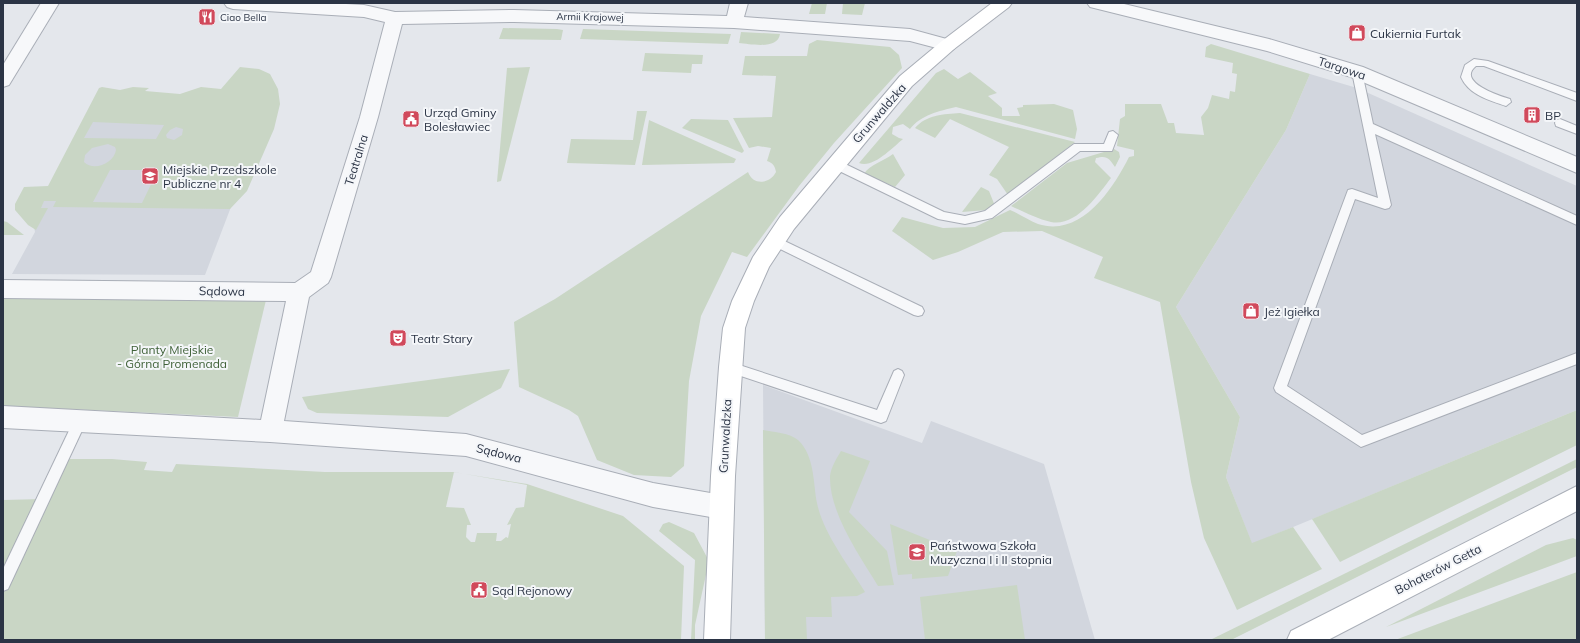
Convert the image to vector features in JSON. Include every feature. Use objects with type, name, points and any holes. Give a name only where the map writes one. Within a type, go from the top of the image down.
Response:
[{"type":"street","name":"Armii Krajowej","points":[[233,3],[256,5],[281,4],[365,7],[394,18],[514,16],[734,22],[910,35],[948,45]]},
{"type":"street","points":[[734,22],[739,3]]},
{"type":"street","name":"Grunwaldzka","points":[[717,640],[722,507],[730,367],[734,328],[743,301],[760,263],[786,223],[906,81],[948,45],[1003,3]]},
{"type":"street","name":"Targowa","points":[[1096,3],[1126,6],[1142,16],[1269,46],[1357,72],[1577,165]]},
{"type":"street","points":[[3,80],[46,10]]},
{"type":"street","name":"Teatralna","points":[[299,292],[320,277],[369,116],[394,18]]},
{"type":"street","name":"Sądowa","points":[[3,290],[299,292]]},
{"type":"street","points":[[270,431],[299,292]]},
{"type":"street","name":"Sądowa","points":[[3,417],[270,431],[466,445],[653,494],[722,507]]},
{"type":"street","name":"Bohaterów Getta","points":[[1300,640],[1577,498]]},
{"type":"lane","points":[[1506,102],[1473,87],[1466,80],[1468,66],[1474,62],[1485,63],[1577,97]]},
{"type":"lane","points":[[1357,72],[1384,205],[1352,193],[1280,388],[1361,441],[1577,358]]},
{"type":"lane","points":[[1560,123],[1577,130]]},
{"type":"lane","points":[[1368,126],[1577,221]]},
{"type":"lane","points":[[835,164],[942,216],[965,220],[988,215],[1078,147],[1108,148],[1113,135]]},
{"type":"lane","points":[[774,241],[918,311]]},
{"type":"lane","points":[[730,367],[881,417],[898,375]]},
{"type":"lane","points":[[3,584],[80,422]]},
{"type":"shaded area","points":[[1310,74],[1357,88],[1577,186],[1577,410],[1252,544],[1226,477],[1240,417],[1176,307],[1286,130]]},
{"type":"shaded area","name":"Miejskie Przedszkole Publiczne nr 4","points":[[94,102],[260,131],[205,275],[12,274],[35,232],[33,221]]},
{"type":"shaded area","name":"Państwowa Szkoła Muzyczna I i II stopnia","points":[[763,385],[922,443],[931,421],[1044,464],[1095,640],[765,640]]},
{"type":"green space","points":[[812,3],[827,3],[825,14],[809,14]]},
{"type":"green space","points":[[843,3],[865,3],[862,15],[842,14]]},
{"type":"green space","points":[[503,28],[563,30],[561,40],[499,39]]},
{"type":"green space","points":[[583,29],[731,34],[728,44],[580,39]]},
{"type":"green space","points":[[741,32],[780,34],[778,39],[774,42],[757,45],[739,43]]},
{"type":"green space","points":[[817,40],[890,47],[899,55],[902,68],[834,143],[799,186],[747,257],[732,252],[701,316],[689,381],[684,466],[671,477],[634,475],[597,460],[578,416],[569,410],[519,387],[514,322],[555,299],[748,172],[750,177],[757,181],[762,182],[770,179],[776,172],[772,164],[767,161],[771,148],[758,146],[749,148],[733,118],[772,117],[776,76],[742,75],[745,56],[807,56],[809,44]]},
{"type":"green space","points":[[1211,44],[1310,74],[1286,130],[1176,307],[1240,417],[1226,477],[1252,543],[1293,527],[1322,569],[1237,610],[1204,538],[1191,482],[1160,302],[1094,278],[1103,257],[1042,231],[1003,232],[958,252],[933,260],[892,231],[902,217],[943,228],[975,227],[1010,210],[1038,224],[1054,226],[1068,224],[1081,217],[1094,208],[1105,196],[1129,157],[1134,156],[1134,150],[1117,146],[1120,119],[1125,116],[1125,104],[1161,104],[1168,123],[1174,123],[1176,133],[1204,135],[1201,117],[1208,108],[1212,95],[1229,99],[1230,91],[1235,92],[1237,74],[1232,73],[1233,63],[1205,57],[1206,47]]},
{"type":"green space","points":[[645,53],[703,55],[702,64],[692,64],[691,73],[642,71]]},
{"type":"green space","points":[[240,67],[259,69],[270,74],[278,89],[280,104],[274,129],[247,191],[230,209],[53,207],[56,201],[44,201],[41,208],[48,208],[36,230],[28,225],[15,210],[15,204],[24,187],[48,186],[99,88],[102,87],[120,90],[133,87],[149,88],[145,91],[180,94],[201,87],[221,89]],"holes":[[[93,122],[164,125],[156,139],[84,138]],[[176,127],[183,129],[182,135],[174,140],[167,138],[166,135],[170,130]],[[108,144],[115,147],[116,150],[112,159],[108,162],[103,165],[93,166],[84,162],[85,155],[92,148]],[[110,170],[158,170],[142,203],[93,202]]]},
{"type":"green space","points":[[530,67],[501,181],[497,182],[507,68]]},
{"type":"green space","points":[[944,69],[958,79],[970,72],[997,93],[988,96],[1002,108],[1002,116],[1020,116],[1017,108],[1023,107],[1023,105],[1054,104],[1073,110],[1077,129],[1075,139],[956,107],[925,117],[914,124],[910,129],[903,124],[893,127],[892,134],[903,139],[876,160],[870,163],[859,163],[936,73]]},
{"type":"green space","points":[[637,111],[647,111],[635,165],[567,163],[571,139],[633,140]]},
{"type":"green space","points":[[960,113],[1075,142],[1008,195],[997,179],[989,175],[1009,147],[950,119],[935,138],[915,128],[924,120],[936,116]]},
{"type":"green space","points":[[691,119],[728,120],[744,151],[742,153],[682,128]]},
{"type":"green space","points":[[649,120],[736,159],[734,163],[642,165]]},
{"type":"green space","points":[[1114,149],[1119,152],[1120,157],[1115,167],[1109,159],[1105,157],[1096,158],[1095,162],[1111,178],[1086,208],[1069,220],[1060,222],[1046,221],[1011,206],[1067,163]]},
{"type":"green space","points":[[893,154],[905,175],[895,187],[864,174],[873,166]]},
{"type":"green space","points":[[981,187],[989,191],[995,206],[987,210],[962,212]]},
{"type":"green space","points":[[3,221],[7,222],[24,235],[3,235]]},
{"type":"green space","name":"Planty Miejskie - Górna Promenada","points":[[3,296],[266,300],[238,417],[3,406]]},
{"type":"green space","points":[[510,369],[501,388],[448,417],[317,413],[308,409],[302,397]]},
{"type":"green space","points":[[1577,410],[1577,445],[1340,562],[1312,519]]},
{"type":"green space","points":[[763,430],[791,436],[804,446],[808,454],[812,470],[817,503],[825,526],[837,549],[865,592],[857,596],[831,597],[832,617],[806,617],[807,640],[765,640]]},
{"type":"green space","points":[[841,451],[870,461],[849,512],[887,551],[894,585],[878,586],[847,534],[840,519],[831,490],[830,476],[833,466]]},
{"type":"green space","points":[[62,459],[112,459],[147,462],[144,470],[172,472],[176,464],[325,472],[454,472],[446,507],[464,508],[471,525],[467,525],[466,537],[471,542],[475,542],[477,533],[497,533],[496,541],[501,541],[506,537],[508,538],[511,524],[507,525],[516,508],[524,507],[527,485],[464,474],[527,484],[623,516],[684,566],[681,640],[3,640],[3,500],[43,499]]},
{"type":"green space","points":[[1577,459],[1577,467],[1231,640],[1210,640]]},
{"type":"green space","points":[[669,522],[694,533],[709,561],[695,625],[695,640],[691,640],[695,560],[659,531],[663,524]]},
{"type":"green space","points":[[890,524],[957,551],[948,576],[912,579],[912,574],[898,575]]},
{"type":"green space","points":[[1573,538],[1577,540],[1577,556],[1386,627],[1546,545]]},
{"type":"green space","points":[[1577,572],[1577,640],[1395,640]]},
{"type":"green space","points":[[1017,585],[1025,640],[925,640],[920,597]]},
{"type":"place","name":"Ciao Bella","points":[[207,17]]},
{"type":"place","name":"Cukiernia Furtak","points":[[1357,33]]},
{"type":"place","name":"BP","points":[[1532,115]]},
{"type":"place","name":"Urząd Gminy Bolesławiec","points":[[411,119]]},
{"type":"place","name":"Miejskie Przedszkole Publiczne nr 4","points":[[150,176]]},
{"type":"place","name":"Jeż Igiełka","points":[[1251,311]]},
{"type":"place","name":"Teatr Stary","points":[[398,338]]},
{"type":"place","name":"Państwowa Szkoła Muzyczna I i II stopnia","points":[[917,552]]},
{"type":"place","name":"Sąd Rejonowy","points":[[479,590]]}]
